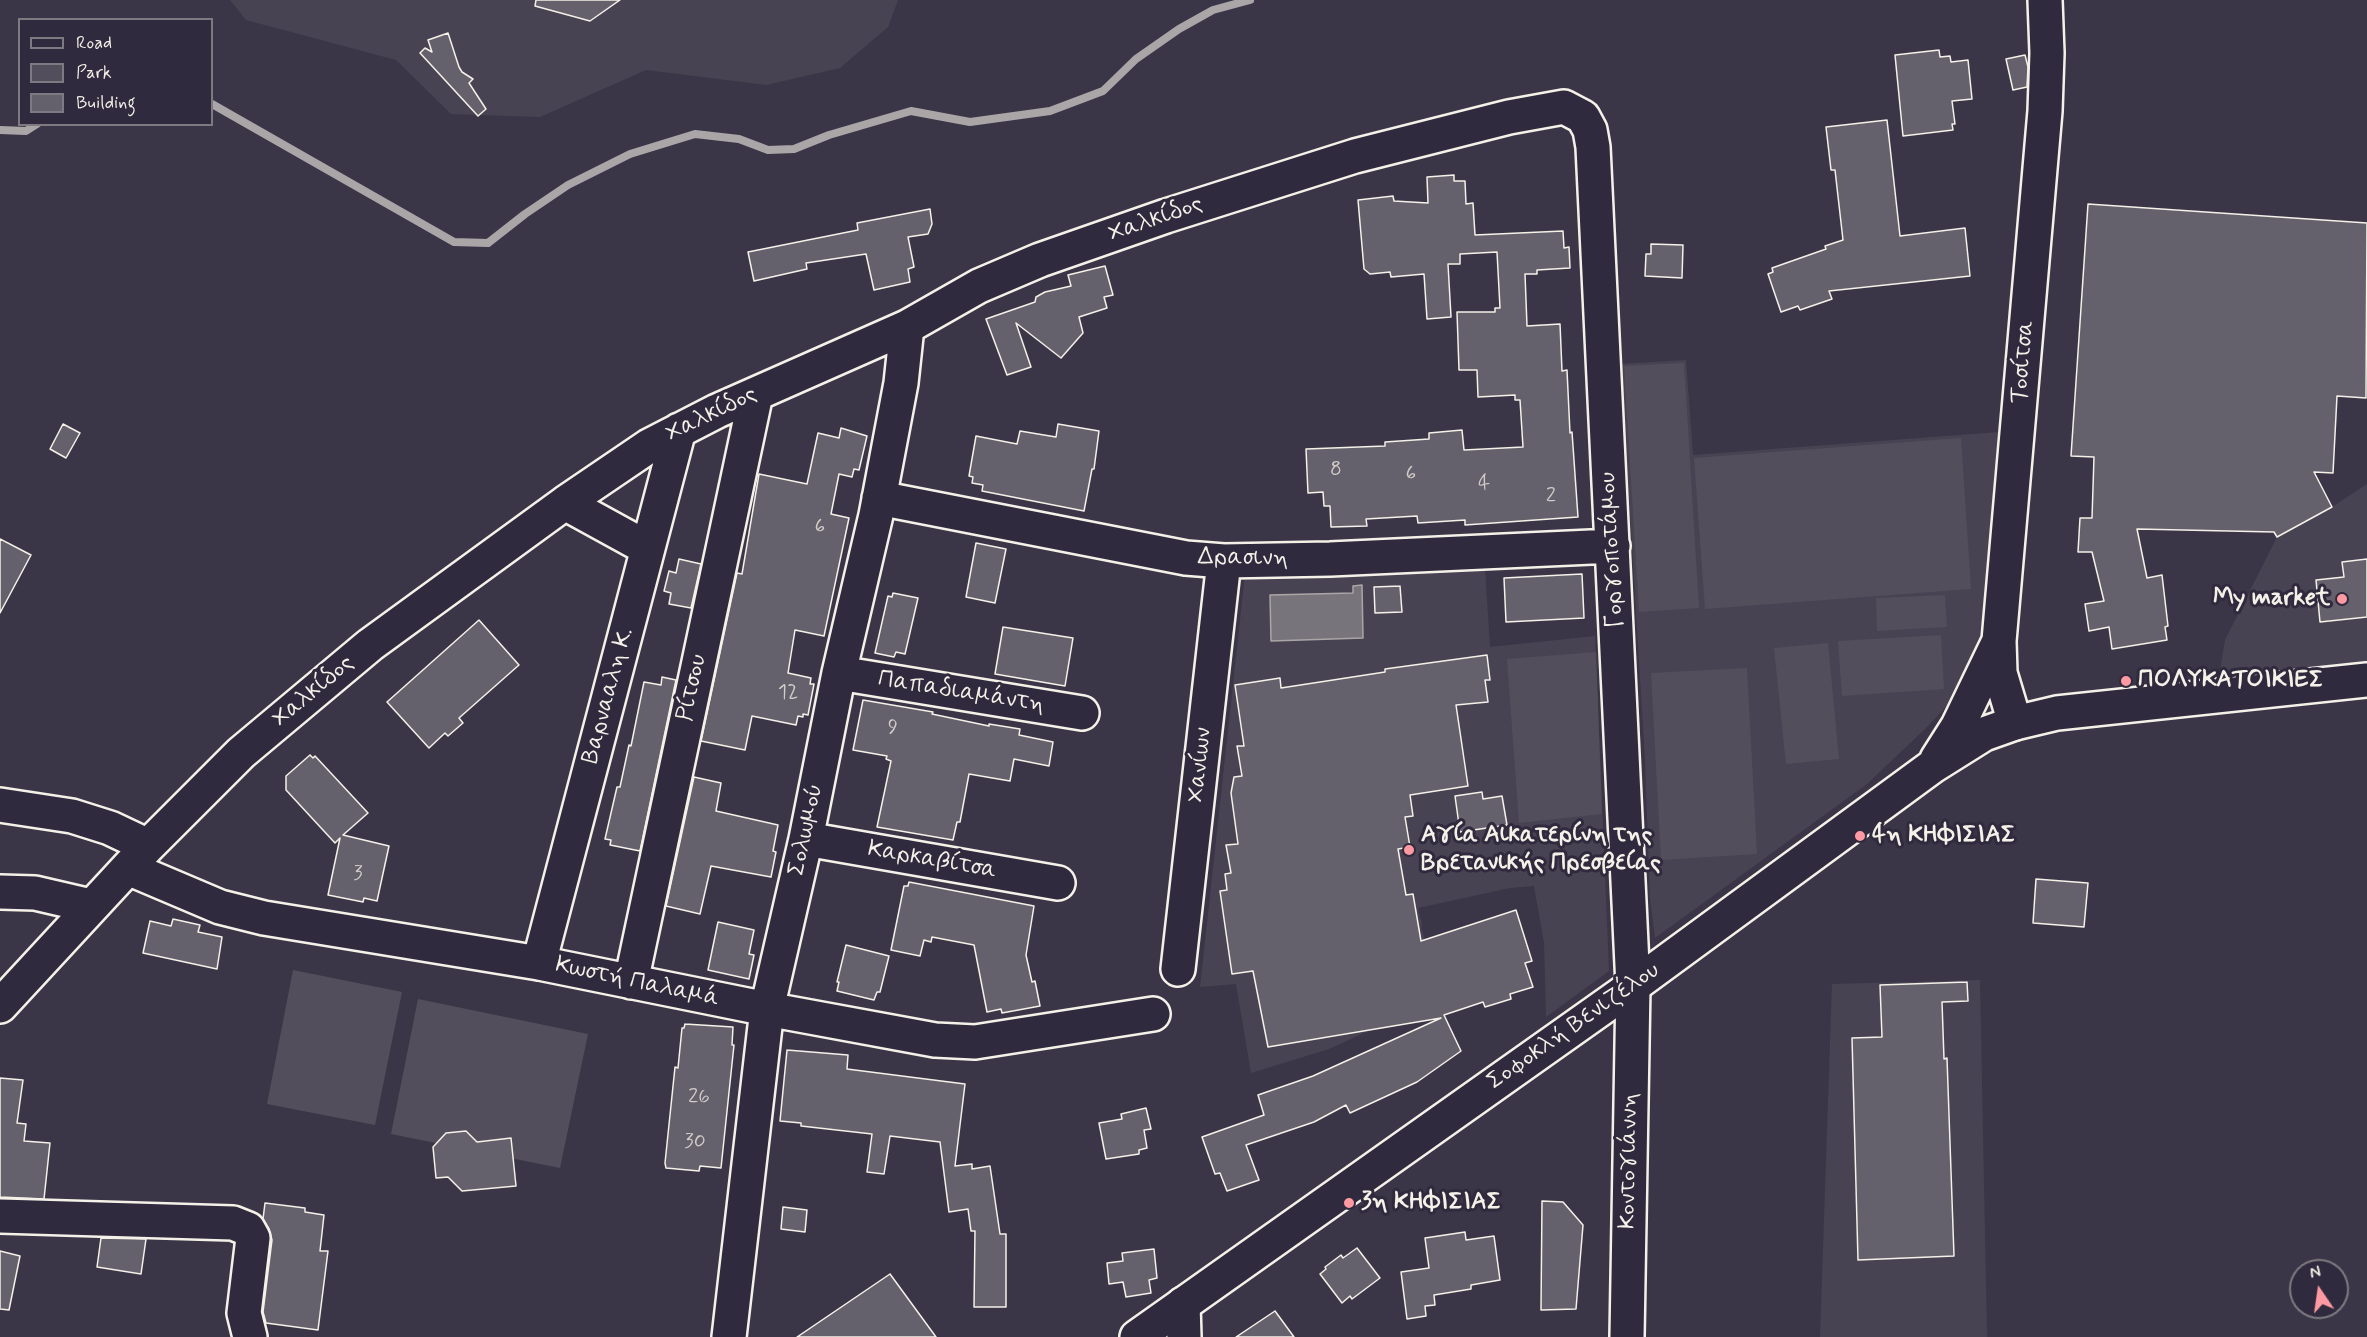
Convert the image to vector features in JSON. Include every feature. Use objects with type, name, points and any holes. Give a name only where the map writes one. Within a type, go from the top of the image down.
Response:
[{"type":"street","name":"Τοσίτσα","points":[[2015,723],[2000,673],[1999,641],[2045,111],[2047,53],[2045,0]]},
{"type":"street","name":"Χαλκίδος","points":[[0,1006],[91,906],[241,753],[370,645],[619,465],[679,430],[907,327],[979,286],[1040,260],[1166,216],[1355,156],[1509,117],[1564,107],[1583,117]]},
{"type":"street","name":"Γοργοποτάμου","points":[[1583,117],[1590,130],[1593,147],[1633,986]]},
{"type":"street","name":"Σολωμού","points":[[729,1337],[767,1009],[879,498],[901,383],[907,327]]},
{"type":"street","name":"Ρίτσου","points":[[631,982],[756,394]]},
{"type":"street","name":"Βαρνααλη Κ.","points":[[539,963],[679,430]]},
{"type":"street","name":"Δρασινη","points":[[879,498],[1186,558],[1224,561],[1330,559],[1613,546]]},
{"type":"street","points":[[565,503],[647,548]]},
{"type":"street","name":"Χανίων","points":[[1178,969],[1224,561]]},
{"type":"street","points":[[1933,766],[1958,726],[1999,641]]},
{"type":"street","name":"Παπαδιαμάντη","points":[[839,674],[1082,713]]},
{"type":"street","name":"Σοφοκλή Βενιζέλου","points":[[1137,1337],[1633,986],[1933,766],[1984,734],[2015,723],[2057,713],[2367,680]]},
{"type":"street","name":"Κωστή Παλαμά","points":[[0,805],[72,816],[110,828],[138,857],[220,907],[264,918],[539,963],[935,1040],[975,1042],[1153,1014]]},
{"type":"street","name":"Καρκαβίτσα","points":[[806,839],[1058,883]]},
{"type":"street","points":[[0,892],[35,893],[91,906]]},
{"type":"street","name":"Κοντογιάννη","points":[[1627,1337],[1633,986]]},
{"type":"street","points":[[0,1216],[233,1223],[248,1229],[253,1238],[244,1313],[250,1337]]},
{"type":"street","points":[[1183,1304],[1184,1337]]},
{"type":"shaded area","points":[[230,0],[898,0],[888,27],[840,68],[766,85],[646,70],[540,117],[451,114],[396,60],[246,20]]},
{"type":"shaded area","name":"Αγία Αικατερίνη της Βρετανικής Πρεσβείας","points":[[1686,360],[1693,455],[1999,432],[1989,586],[1983,638],[1955,697],[1867,784],[1655,938],[1650,899],[1645,760],[1621,364]]},
{"type":"shaded area","points":[[2367,484],[2367,663],[2219,677],[2225,640],[2277,537],[2332,507]]},
{"type":"shaded area","name":"Αγία Αικατερίνη της Βρετανικής Πρεσβείας","points":[[1485,568],[1490,647],[1595,636],[1609,971],[1546,1017],[1544,943],[1534,886],[1510,888],[1418,908],[1421,927],[1442,997],[1329,1049],[1251,1073],[1236,984],[1200,987],[1245,574]]},
{"type":"shaded area","points":[[1362,585],[1363,638],[1271,641],[1270,595],[1353,593],[1353,586]]},
{"type":"shaded area","points":[[1980,980],[1987,1337],[1820,1337],[1832,984]]},
{"type":"green space","points":[[1684,363],[1699,608],[1639,612],[1624,366]]},
{"type":"green space","points":[[1961,438],[1971,589],[1705,609],[1694,458]]},
{"type":"green space","points":[[1945,595],[1947,627],[1877,631],[1876,598]]},
{"type":"green space","points":[[1941,635],[1944,689],[1842,696],[1838,641]]},
{"type":"green space","points":[[1828,643],[1839,759],[1786,764],[1774,648]]},
{"type":"green space","points":[[1596,652],[1602,814],[1519,823],[1507,659]]},
{"type":"green space","points":[[1747,668],[1757,854],[1661,860],[1651,673]]},
{"type":"green space","points":[[293,970],[402,992],[375,1125],[267,1104]]},
{"type":"green space","points":[[418,999],[588,1034],[560,1168],[391,1134]]},
{"type":"building","points":[[536,0],[620,0],[590,21],[535,6]]},
{"type":"building","points":[[448,33],[459,67],[462,72],[473,79],[469,83],[486,109],[478,116],[420,53],[425,48],[432,52],[428,40]]},
{"type":"building","points":[[1939,50],[1940,57],[1950,56],[1951,62],[1968,60],[1972,99],[1952,101],[1955,124],[1952,124],[1953,130],[1903,136],[1895,55]]},
{"type":"building","points":[[2025,55],[2028,67],[2027,87],[2013,90],[2006,59]]},
{"type":"building","points":[[1887,120],[1900,236],[1965,228],[1970,276],[1829,291],[1832,299],[1800,310],[1798,306],[1781,312],[1768,274],[1773,272],[1772,268],[1826,249],[1825,246],[1843,240],[1835,170],[1831,170],[1826,127]]},
{"type":"building","points":[[1454,175],[1454,181],[1465,181],[1466,204],[1473,203],[1475,235],[1563,231],[1564,248],[1569,247],[1570,268],[1537,270],[1537,274],[1525,274],[1527,326],[1560,324],[1562,371],[1567,370],[1578,517],[1465,525],[1465,520],[1418,523],[1417,516],[1366,519],[1367,526],[1331,527],[1330,506],[1324,506],[1323,492],[1308,493],[1306,449],[1385,446],[1385,442],[1429,439],[1429,433],[1462,430],[1464,450],[1523,447],[1520,400],[1515,400],[1515,395],[1478,397],[1477,370],[1459,370],[1457,312],[1495,312],[1495,308],[1500,308],[1497,252],[1460,254],[1460,264],[1448,264],[1451,317],[1427,319],[1424,274],[1391,277],[1390,272],[1370,274],[1364,269],[1358,200],[1393,196],[1394,201],[1428,203],[1427,177]]},
{"type":"building","points":[[2088,204],[2367,223],[2366,398],[2337,396],[2333,473],[2314,472],[2332,507],[2277,537],[2274,532],[2137,529],[2147,578],[2162,575],[2168,626],[2165,627],[2167,640],[2112,649],[2109,627],[2089,631],[2085,604],[2104,601],[2092,552],[2078,552],[2080,518],[2092,518],[2094,457],[2071,456]]},
{"type":"building","points":[[930,209],[932,224],[928,234],[908,237],[914,267],[908,269],[910,282],[874,290],[866,254],[806,263],[807,269],[754,281],[748,252],[858,230],[857,223]]},
{"type":"building","points":[[1651,244],[1683,245],[1682,278],[1645,276],[1646,254],[1651,254]]},
{"type":"building","points":[[1105,266],[1113,295],[1104,297],[1107,308],[1079,317],[1083,333],[1061,358],[1016,323],[1031,367],[1007,375],[986,319],[1035,302],[1036,297],[1045,292],[1071,286],[1068,275]]},
{"type":"building","points":[[63,424],[80,433],[66,458],[50,449]]},
{"type":"building","points":[[1058,424],[1099,431],[1094,469],[1092,469],[1084,511],[982,491],[983,485],[972,483],[973,477],[969,476],[976,436],[1017,444],[1020,431],[1056,437]]},
{"type":"building","points":[[841,428],[867,436],[859,470],[854,469],[852,477],[839,474],[831,514],[849,518],[824,636],[795,630],[788,673],[811,678],[810,684],[814,684],[808,715],[798,716],[796,725],[752,716],[745,750],[701,741],[737,573],[742,574],[759,474],[807,484],[818,433],[839,438]]},
{"type":"building","points":[[0,539],[31,555],[0,613]]},
{"type":"building","points":[[976,543],[1006,549],[995,603],[966,597]]},
{"type":"building","points":[[679,559],[701,564],[691,608],[669,604],[671,593],[664,591],[669,571],[676,573]]},
{"type":"building","name":"My market","points":[[2367,559],[2367,617],[2320,622],[2316,580],[2344,577],[2342,562]]},
{"type":"building","points":[[1582,574],[1584,618],[1506,622],[1504,578]]},
{"type":"building","points":[[1400,586],[1402,612],[1375,613],[1374,587]]},
{"type":"building","points":[[893,593],[918,598],[905,654],[896,652],[894,657],[875,653],[888,596],[892,597]]},
{"type":"building","points":[[479,620],[519,665],[459,718],[463,723],[448,736],[445,733],[429,748],[387,702]]},
{"type":"building","points":[[1003,627],[1073,638],[1065,686],[995,674]]},
{"type":"building","points":[[1487,655],[1490,680],[1485,680],[1488,702],[1456,705],[1468,786],[1410,795],[1413,816],[1405,817],[1410,847],[1398,849],[1406,895],[1413,894],[1421,941],[1516,910],[1532,961],[1525,963],[1533,987],[1510,994],[1511,999],[1485,1007],[1483,1002],[1444,1015],[1461,1051],[1417,1082],[1350,1113],[1346,1105],[1314,1122],[1246,1145],[1259,1180],[1227,1191],[1220,1173],[1215,1174],[1202,1137],[1264,1115],[1258,1095],[1313,1076],[1441,1018],[1268,1047],[1253,971],[1232,974],[1220,891],[1227,890],[1225,874],[1231,873],[1226,845],[1238,844],[1231,793],[1234,777],[1242,776],[1237,746],[1244,746],[1235,685],[1280,678],[1281,688],[1385,672],[1385,669]]},
{"type":"building","points":[[662,677],[676,680],[640,851],[610,845],[611,840],[605,839],[617,787],[620,787],[629,745],[631,746],[644,682],[661,685]]},
{"type":"building","points":[[863,700],[933,712],[932,714],[989,726],[989,724],[1020,729],[1019,735],[1053,742],[1049,766],[1014,759],[1010,781],[969,774],[960,822],[957,822],[953,840],[877,827],[891,761],[886,759],[887,756],[853,750]]},
{"type":"building","points":[[310,755],[313,758],[315,756],[368,813],[343,835],[389,846],[377,901],[364,898],[363,902],[328,895],[340,838],[335,843],[286,790],[286,776]]},
{"type":"building","points":[[694,777],[721,783],[716,811],[778,825],[771,877],[711,866],[700,914],[666,906]]},
{"type":"building","points":[[1482,792],[1483,799],[1502,796],[1507,825],[1460,832],[1455,796]]},
{"type":"building","points":[[2036,879],[2088,883],[2084,927],[2033,923]]},
{"type":"building","points":[[909,882],[1034,906],[1026,955],[1040,1006],[1002,1013],[1001,1009],[987,1012],[974,945],[932,937],[931,942],[924,940],[920,956],[891,950],[904,886],[908,886]]},
{"type":"building","points":[[173,919],[200,925],[198,932],[222,937],[217,969],[143,953],[150,921],[171,926]]},
{"type":"building","points":[[718,922],[754,930],[749,954],[754,955],[749,979],[708,970]]},
{"type":"building","points":[[846,945],[889,956],[880,992],[877,992],[874,1000],[837,991]]},
{"type":"building","points":[[1967,982],[1968,1001],[1942,1002],[1944,1059],[1947,1058],[1954,1256],[1858,1260],[1852,1038],[1882,1037],[1880,985]]},
{"type":"building","points":[[685,1024],[733,1027],[732,1045],[734,1045],[721,1168],[700,1166],[699,1171],[666,1168],[675,1067],[678,1068],[682,1028]]},
{"type":"building","points":[[787,1050],[848,1055],[847,1069],[965,1084],[955,1166],[972,1164],[972,1169],[990,1166],[1000,1234],[1006,1234],[1006,1307],[974,1307],[975,1231],[971,1231],[968,1209],[949,1212],[940,1142],[890,1136],[884,1174],[867,1172],[872,1134],[801,1126],[801,1123],[780,1121]]},
{"type":"building","points":[[0,1078],[23,1080],[17,1123],[26,1124],[24,1141],[50,1143],[44,1199],[0,1197]]},
{"type":"building","points":[[1146,1108],[1151,1129],[1144,1130],[1147,1148],[1139,1150],[1139,1154],[1106,1159],[1099,1123],[1122,1119],[1121,1114]]},
{"type":"building","points":[[466,1131],[477,1142],[511,1138],[516,1186],[462,1191],[448,1177],[436,1178],[433,1147],[446,1133]]},
{"type":"building","points":[[1542,1201],[1563,1202],[1583,1225],[1576,1309],[1541,1310]]},
{"type":"building","points":[[265,1203],[305,1208],[305,1212],[324,1215],[320,1251],[328,1251],[318,1330],[266,1323],[263,1312],[272,1240],[263,1219]]},
{"type":"building","points":[[783,1207],[807,1210],[805,1232],[781,1229]]},
{"type":"building","points":[[1465,1232],[1466,1240],[1494,1236],[1500,1280],[1471,1285],[1471,1289],[1434,1295],[1435,1305],[1425,1306],[1426,1316],[1407,1319],[1401,1272],[1429,1268],[1425,1238]]},
{"type":"building","points":[[101,1238],[146,1239],[141,1274],[97,1267]]},
{"type":"building","points":[[1357,1248],[1380,1278],[1352,1299],[1350,1296],[1342,1303],[1320,1274],[1326,1269],[1325,1267],[1341,1255],[1343,1258]]},
{"type":"building","points":[[1154,1249],[1157,1278],[1149,1280],[1151,1293],[1126,1297],[1123,1282],[1109,1284],[1107,1263],[1123,1261],[1122,1253]]},
{"type":"building","points":[[0,1251],[20,1256],[9,1310],[0,1309]]},
{"type":"building","points":[[890,1274],[936,1337],[797,1337]]},
{"type":"building","points":[[1275,1311],[1294,1337],[1236,1337]]},
{"type":"waterway","points":[[213,105],[454,242],[488,243],[568,185],[630,154],[695,134],[739,139],[768,150],[794,149],[829,135],[911,111],[970,122],[1050,111],[1103,91],[1136,59],[1179,29],[1213,10],[1250,0]]},
{"type":"waterway","points":[[0,130],[26,131],[34,126]]},
{"type":"place","name":"My market","points":[[2342,599]]},
{"type":"place","name":"ΠΟΛΥΚΑΤΟΙΚΙΕΣ","points":[[2126,681]]},
{"type":"place","name":"4η ΚΗΦΙΣΙΑΣ","points":[[1860,836]]},
{"type":"place","name":"Αγία Αικατερίνη της Βρετανικής Πρεσβείας","points":[[1409,850]]},
{"type":"place","name":"3η ΚΗΦΙΣΙΑΣ","points":[[1349,1203]]}]
